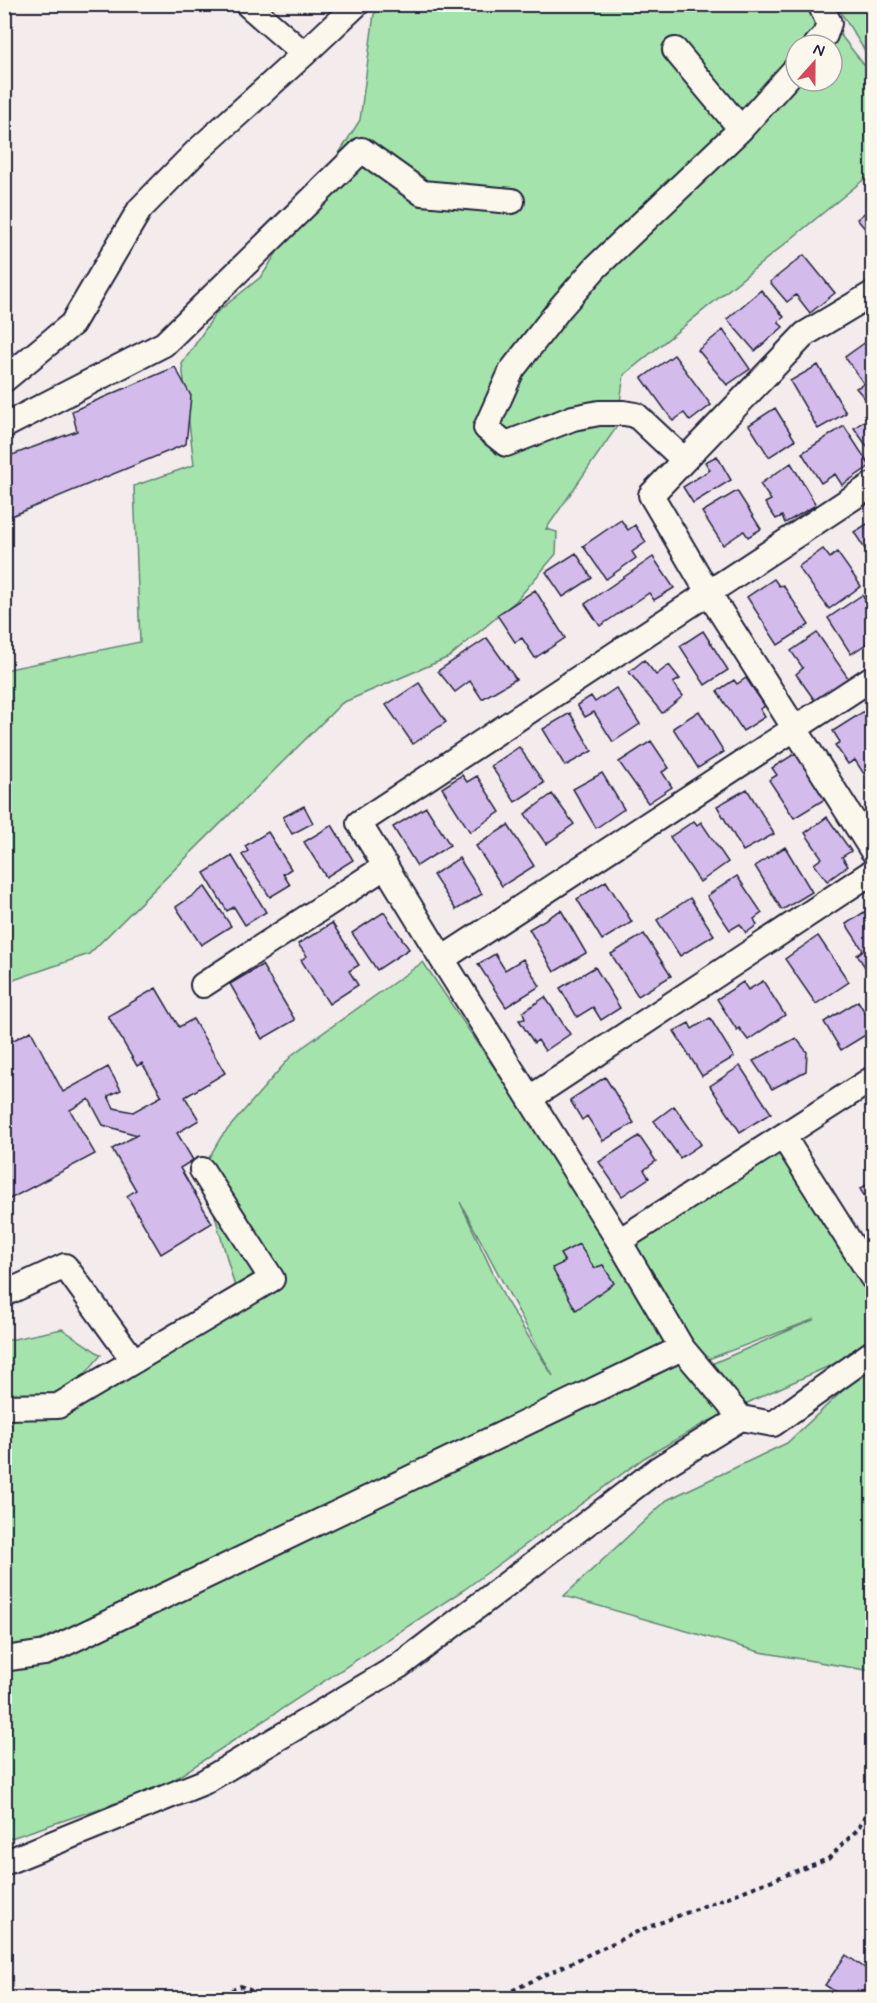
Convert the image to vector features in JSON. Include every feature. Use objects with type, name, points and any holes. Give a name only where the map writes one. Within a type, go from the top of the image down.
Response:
[{"type":"street","points":[[247,4],[304,54]]},
{"type":"street","points":[[4,380],[72,324],[140,210],[196,152],[357,4]]},
{"type":"street","points":[[820,4],[829,23],[826,33]]},
{"type":"street","points":[[675,50],[741,129]]},
{"type":"street","points":[[684,460],[636,415],[599,413],[573,418],[506,444],[486,428],[512,370],[561,307],[596,267],[741,129],[784,81]]},
{"type":"street","points":[[4,426],[164,344],[362,150],[422,193],[512,201]]},
{"type":"street","points":[[873,294],[805,334],[651,495],[708,592],[873,850]]},
{"type":"street","points":[[873,485],[359,823],[619,1241],[682,1348],[741,1418],[773,1424],[873,1353]]},
{"type":"street","points":[[442,959],[873,678]]},
{"type":"street","points":[[203,985],[386,866]]},
{"type":"street","points":[[530,1098],[873,872]]},
{"type":"street","points":[[619,1241],[873,1079]]},
{"type":"street","points":[[783,1136],[873,1277]]},
{"type":"street","points":[[4,1407],[58,1407],[272,1279],[202,1170]]},
{"type":"street","points":[[4,1294],[65,1266],[134,1361]]},
{"type":"street","points":[[4,1659],[45,1653],[682,1348]]},
{"type":"street","points":[[4,1863],[204,1782],[399,1665],[658,1469],[741,1418]]},
{"type":"path","points":[[496,1998],[641,1930],[828,1859],[857,1830],[873,1803]]},
{"type":"path","points":[[216,1998],[241,1986],[254,1992],[257,1998]]},
{"type":"green space","points":[[383,5],[817,5],[839,33],[784,33],[784,93],[844,93],[844,39],[872,75],[872,173],[624,375],[616,428],[546,529],[557,532],[556,554],[516,601],[449,657],[342,703],[89,954],[5,983],[4,670],[140,642],[134,486],[194,465],[182,364],[216,313],[262,276],[360,120],[374,14]]},
{"type":"green space","points":[[836,5],[872,5],[872,62]]},
{"type":"green space","points":[[423,962],[547,1146],[619,1241],[779,1144],[872,1276],[872,1347],[703,1424],[644,1458],[465,1589],[161,1788],[5,1840],[4,1341],[62,1329],[101,1355],[60,1404],[237,1294],[202,1170],[221,1137],[293,1054]],"holes":[[[460,1202],[553,1376],[505,1299]],[[815,1319],[700,1369],[695,1364]]]},
{"type":"green space","points":[[872,1363],[872,1671],[760,1652],[564,1596],[667,1500],[787,1443]]},
{"type":"building","points":[[872,207],[872,237],[857,219]]},
{"type":"building","points":[[804,255],[835,293],[810,313],[796,295],[787,302],[770,282]]},
{"type":"building","points":[[761,290],[784,317],[778,322],[783,327],[755,351],[727,319]]},
{"type":"building","points":[[723,330],[750,369],[727,385],[698,350]]},
{"type":"building","points":[[870,339],[872,343],[872,396],[867,401],[856,388],[864,384],[845,357]]},
{"type":"building","points":[[674,355],[711,405],[690,421],[684,413],[673,421],[642,378]]},
{"type":"building","points":[[818,365],[846,413],[818,429],[790,381]]},
{"type":"building","points":[[175,367],[191,396],[186,444],[4,519],[4,458],[77,431],[72,411]]},
{"type":"building","points":[[775,408],[795,440],[769,457],[749,425]]},
{"type":"building","points":[[872,416],[872,451],[871,452],[854,428]]},
{"type":"building","points":[[844,426],[870,466],[842,485],[835,474],[821,483],[802,453]]},
{"type":"building","points":[[717,456],[731,480],[693,503],[683,487],[710,470],[705,462]]},
{"type":"building","points":[[791,463],[816,505],[785,523],[782,516],[776,519],[765,503],[771,500],[760,484]]},
{"type":"building","points":[[737,491],[761,529],[748,537],[744,531],[723,545],[702,512]]},
{"type":"building","points":[[621,520],[628,530],[635,525],[646,542],[632,552],[636,558],[606,579],[583,546]]},
{"type":"building","points":[[872,521],[872,560],[854,532]]},
{"type":"building","points":[[823,549],[830,558],[837,552],[861,586],[829,609],[798,567]]},
{"type":"building","points":[[576,553],[592,578],[563,597],[546,572]]},
{"type":"building","points":[[653,557],[674,588],[654,600],[649,593],[600,626],[585,604]]},
{"type":"building","points":[[774,579],[779,586],[783,585],[809,625],[778,645],[747,597]]},
{"type":"building","points":[[535,590],[565,638],[535,658],[522,638],[515,642],[497,615]]},
{"type":"building","points":[[862,595],[872,610],[872,640],[851,654],[828,618]]},
{"type":"building","points":[[703,631],[728,670],[705,685],[680,646]]},
{"type":"building","points":[[817,633],[851,682],[818,705],[796,674],[803,668],[791,651]]},
{"type":"building","points":[[487,638],[516,679],[482,699],[470,681],[455,692],[438,671]]},
{"type":"building","points":[[644,660],[656,675],[669,665],[680,679],[673,683],[683,696],[662,713],[629,672]]},
{"type":"building","points":[[746,678],[765,706],[760,709],[765,717],[743,731],[717,691],[734,680],[737,684]]},
{"type":"building","points":[[419,683],[446,722],[413,744],[386,705]]},
{"type":"building","points":[[616,688],[640,724],[613,742],[594,712],[585,717],[577,705],[591,696],[595,702]]},
{"type":"building","points":[[866,710],[872,720],[872,769],[864,774],[855,760],[848,764],[835,745],[840,742],[833,731]]},
{"type":"building","points":[[699,711],[724,752],[698,768],[673,728]]},
{"type":"building","points":[[570,713],[592,751],[565,766],[543,729]]},
{"type":"building","points":[[651,741],[669,768],[662,772],[672,787],[648,803],[619,762]]},
{"type":"building","points":[[519,747],[544,783],[515,802],[491,766]]},
{"type":"building","points":[[796,753],[825,799],[794,818],[769,780],[777,775],[772,768]]},
{"type":"building","points":[[602,773],[624,809],[596,828],[573,789]]},
{"type":"building","points":[[462,775],[467,782],[477,776],[500,812],[470,832],[442,788]]},
{"type":"building","points":[[872,784],[872,799],[866,788]]},
{"type":"building","points":[[747,789],[774,834],[743,851],[717,806]]},
{"type":"building","points":[[552,794],[574,824],[546,844],[525,814]]},
{"type":"building","points":[[304,806],[313,823],[292,834],[283,817]]},
{"type":"building","points":[[426,807],[450,845],[417,866],[393,827]]},
{"type":"building","points":[[827,817],[851,851],[842,857],[848,866],[827,881],[814,864],[822,858],[805,833]]},
{"type":"building","points":[[694,821],[697,825],[701,822],[728,862],[700,882],[670,837]]},
{"type":"building","points":[[332,825],[353,860],[326,877],[304,842]]},
{"type":"building","points":[[508,825],[534,866],[502,886],[476,846]]},
{"type":"building","points":[[268,832],[291,869],[283,874],[290,885],[270,897],[242,855],[248,851],[245,846]]},
{"type":"building","points":[[785,847],[812,892],[782,910],[755,866]]},
{"type":"building","points":[[232,856],[266,912],[245,925],[234,907],[227,911],[204,873]]},
{"type":"building","points":[[459,858],[482,894],[456,910],[433,875]]},
{"type":"building","points":[[737,876],[762,913],[754,919],[757,925],[746,933],[740,924],[730,930],[707,896]]},
{"type":"building","points":[[606,881],[632,922],[602,940],[577,899]]},
{"type":"building","points":[[205,887],[231,926],[201,945],[176,907]]},
{"type":"building","points":[[690,898],[714,935],[680,956],[657,920]]},
{"type":"building","points":[[872,907],[872,967],[867,970],[857,955],[863,950],[846,924]]},
{"type":"building","points":[[561,910],[586,953],[554,972],[529,929]]},
{"type":"building","points":[[384,912],[409,949],[377,970],[352,933]]},
{"type":"building","points":[[332,923],[359,965],[349,971],[358,985],[329,1004],[301,960],[307,956],[298,944]]},
{"type":"building","points":[[644,934],[671,976],[638,996],[611,954]]},
{"type":"building","points":[[818,936],[849,982],[816,1004],[785,959]]},
{"type":"building","points":[[495,954],[505,970],[523,959],[540,986],[506,1007],[478,964]]},
{"type":"building","points":[[262,965],[295,1020],[262,1039],[230,984]]},
{"type":"building","points":[[595,967],[620,1008],[601,1020],[593,1007],[577,1017],[560,988]]},
{"type":"building","points":[[763,981],[785,1015],[748,1040],[739,1028],[737,1030],[717,999],[743,982],[748,990]]},
{"type":"building","points":[[156,988],[179,1027],[193,1019],[225,1073],[185,1097],[199,1120],[177,1133],[193,1160],[180,1168],[212,1223],[161,1254],[127,1196],[136,1190],[112,1149],[137,1135],[103,1125],[89,1099],[70,1110],[95,1154],[4,1202],[4,1041],[6,1044],[31,1031],[63,1092],[108,1067],[121,1090],[108,1096],[114,1108],[133,1112],[162,1096],[142,1063],[137,1066],[108,1016]]},
{"type":"building","points":[[545,997],[570,1034],[545,1051],[538,1040],[534,1043],[519,1020],[525,1019],[523,1012]]},
{"type":"building","points":[[858,1001],[872,1024],[872,1031],[841,1050],[824,1022]]},
{"type":"building","points":[[710,1018],[734,1057],[702,1076],[674,1031],[689,1023],[692,1029]]},
{"type":"building","points":[[796,1038],[807,1052],[806,1071],[772,1089],[753,1061]]},
{"type":"building","points":[[740,1066],[771,1113],[740,1132],[710,1086]]},
{"type":"building","points":[[605,1077],[634,1123],[603,1141],[587,1116],[582,1120],[570,1100]]},
{"type":"building","points":[[674,1106],[701,1144],[680,1158],[654,1121]]},
{"type":"building","points":[[639,1136],[656,1161],[644,1170],[649,1178],[622,1196],[599,1162]]},
{"type":"building","points":[[872,1181],[872,1208],[860,1189]]},
{"type":"building","points":[[579,1244],[594,1268],[603,1265],[614,1283],[576,1310],[552,1268],[565,1262],[560,1254]]},
{"type":"building","points":[[846,1955],[872,1973],[872,1998],[845,1998],[825,1985]]}]
